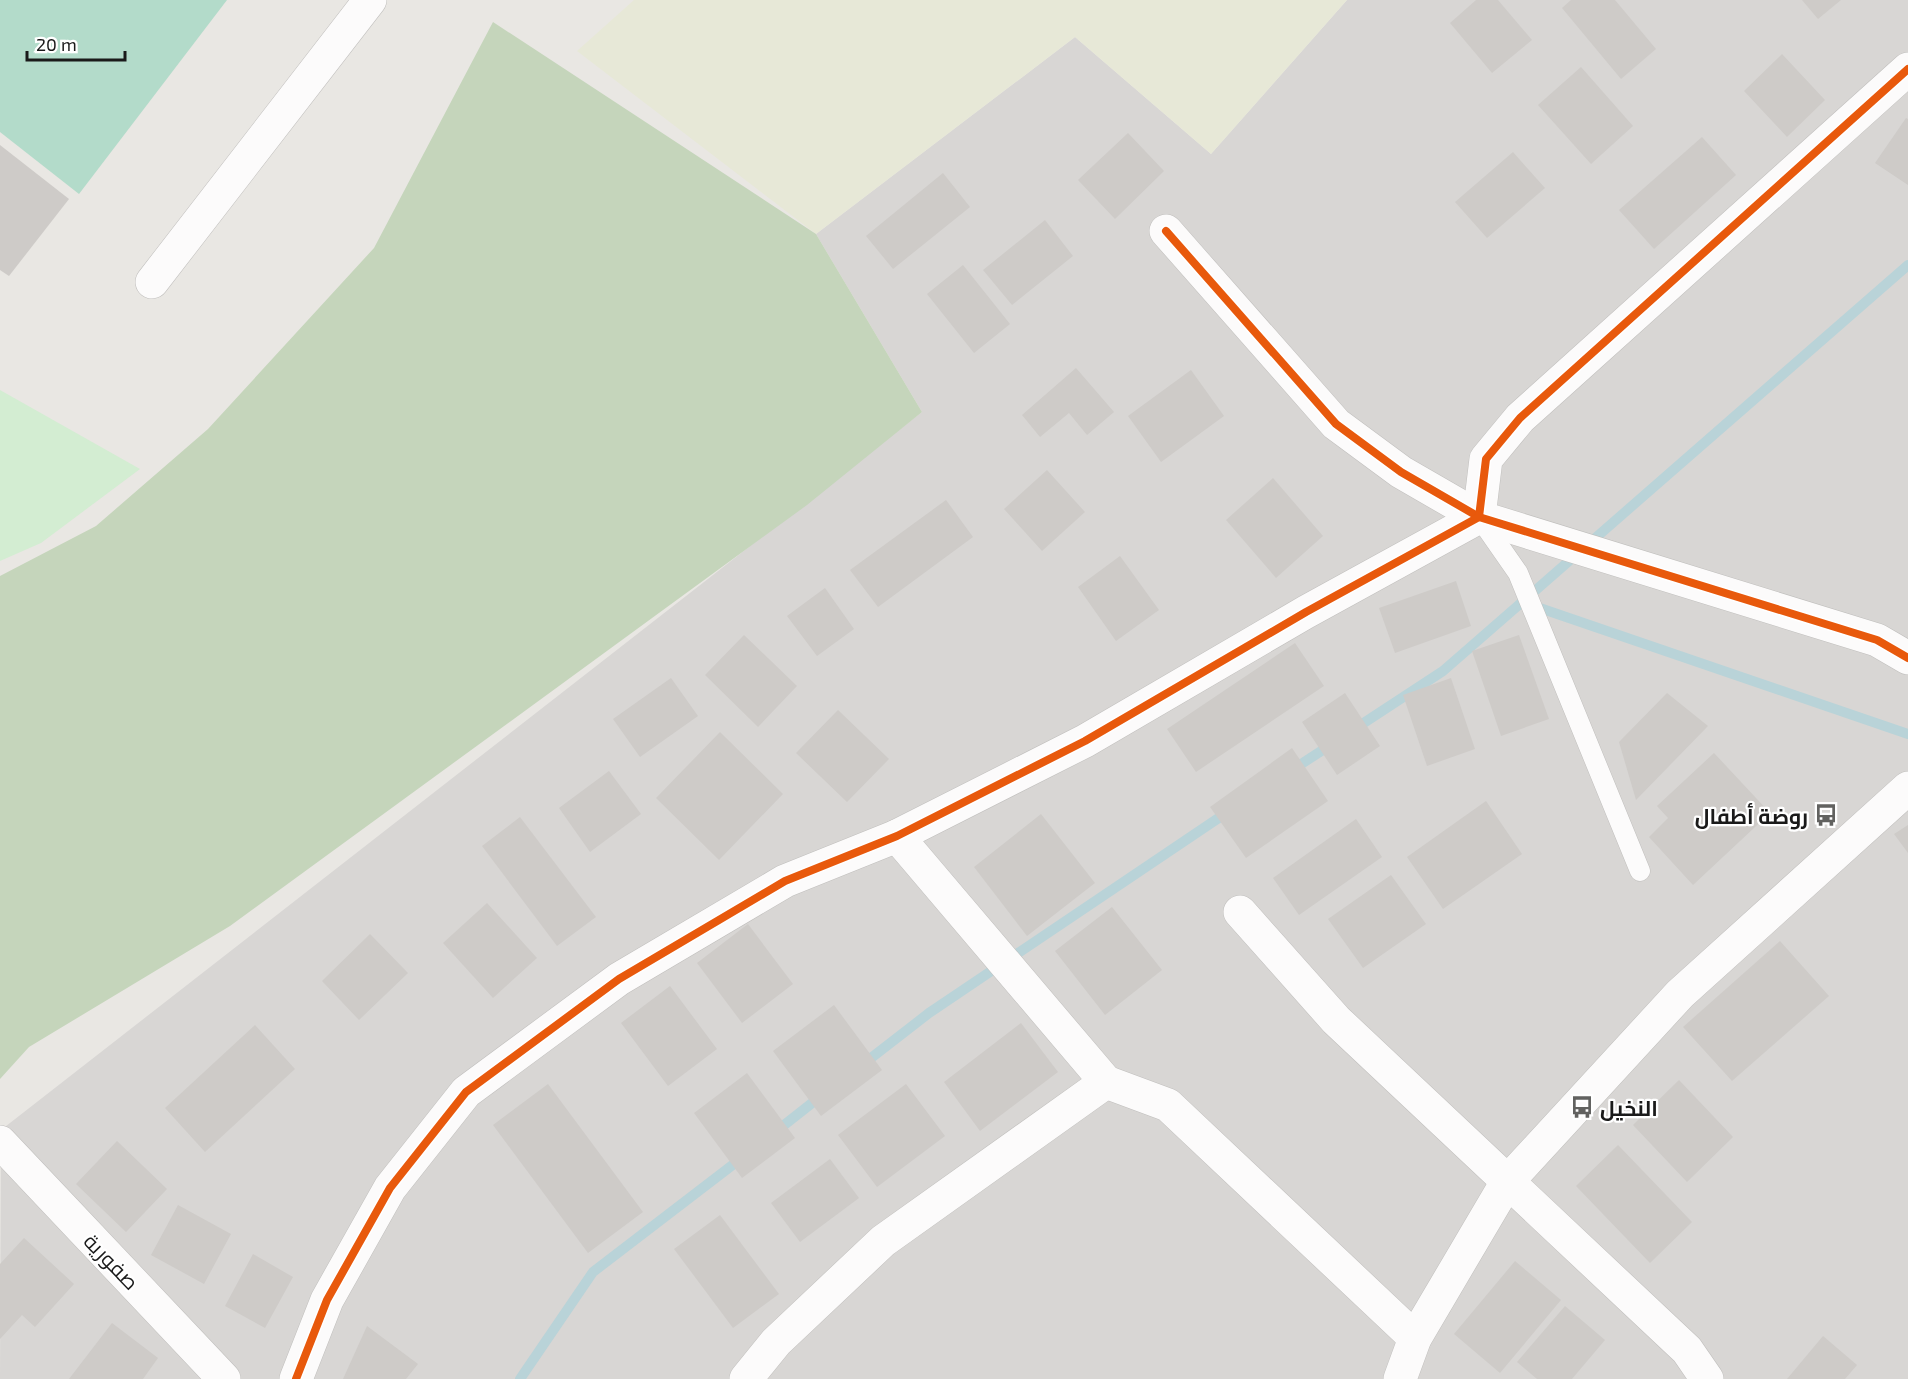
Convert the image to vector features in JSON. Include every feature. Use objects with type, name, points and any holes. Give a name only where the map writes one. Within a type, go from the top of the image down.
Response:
[{"type":"street","points":[[152,282],[370,0]]},
{"type":"street","points":[[1479,517],[1486,459],[1520,418],[1908,69]]},
{"type":"street","points":[[1166,231],[1336,424],[1401,472],[1479,517],[1877,640],[1908,658]]},
{"type":"street","points":[[296,1379],[327,1300],[390,1188],[466,1092],[619,979],[785,881],[897,836],[1085,741],[1306,612],[1479,517]]},
{"type":"street","points":[[1400,1379],[1415,1338],[1507,1182],[1680,994],[1908,788]]},
{"type":"street","points":[[897,836],[1106,1082],[1168,1106],[1415,1338]]},
{"type":"street","points":[[1240,912],[1336,1020],[1687,1350],[1707,1379]]},
{"type":"street","points":[[746,1379],[776,1342],[883,1240],[1106,1082]]},
{"type":"street","name":"صفورية","points":[[0,1143],[225,1379]]},
{"type":"lane","points":[[1479,517],[1518,573],[1640,871]]},
{"type":"shaded area","points":[[1347,0],[1908,0],[1908,1379],[0,1379],[1,1130],[922,412],[816,234],[1075,37],[1211,154]]},
{"type":"green space","points":[[0,0],[227,0],[79,194],[0,132]]},
{"type":"green space","points":[[634,0],[1347,0],[1211,154],[1075,37],[816,234],[577,51]]},
{"type":"green space","points":[[493,22],[816,234],[922,412],[807,505],[230,926],[29,1047],[0,1079],[0,576],[96,526],[208,429],[374,248]]},
{"type":"green space","points":[[0,390],[140,469],[41,543],[0,561]]},
{"type":"building","points":[[1476,0],[1498,0],[1532,40],[1492,73],[1450,23]]},
{"type":"building","points":[[1571,0],[1615,0],[1656,49],[1621,79],[1562,8]]},
{"type":"building","points":[[1802,0],[1841,0],[1818,19]]},
{"type":"building","points":[[1782,54],[1825,100],[1787,137],[1744,91]]},
{"type":"building","points":[[1581,67],[1633,126],[1591,164],[1538,105]]},
{"type":"building","points":[[1906,118],[1908,119],[1908,185],[1875,163]]},
{"type":"building","points":[[1128,133],[1164,171],[1115,219],[1078,180]]},
{"type":"building","points":[[1702,137],[1736,175],[1654,249],[1619,210]]},
{"type":"building","points":[[0,145],[69,199],[9,276],[0,270]]},
{"type":"building","points":[[1513,152],[1545,188],[1487,238],[1455,202]]},
{"type":"building","points":[[943,173],[970,207],[893,269],[866,236]]},
{"type":"building","points":[[1045,220],[1073,256],[1012,305],[983,270]]},
{"type":"building","points":[[963,265],[1010,324],[974,353],[927,294]]},
{"type":"building","points":[[1076,368],[1114,412],[1087,435],[1069,413],[1040,437],[1022,415]]},
{"type":"building","points":[[1191,370],[1224,416],[1161,462],[1128,416]]},
{"type":"building","points":[[1047,470],[1085,512],[1042,551],[1004,509]]},
{"type":"building","points":[[1273,478],[1323,536],[1276,578],[1226,520]]},
{"type":"building","points":[[946,500],[973,537],[878,607],[850,570]]},
{"type":"building","points":[[1120,556],[1159,610],[1116,641],[1078,587]]},
{"type":"building","points":[[1456,581],[1471,626],[1395,653],[1379,608]]},
{"type":"building","points":[[825,588],[854,629],[817,656],[787,616]]},
{"type":"building","points":[[744,635],[797,686],[758,727],[705,675]]},
{"type":"building","points":[[1519,635],[1549,719],[1501,736],[1472,651]]},
{"type":"building","points":[[1295,643],[1324,686],[1196,772],[1167,729]]},
{"type":"building","points":[[671,678],[698,716],[640,757],[613,719]]},
{"type":"building","points":[[1451,678],[1475,749],[1427,766],[1403,695]]},
{"type":"building","points":[[1345,693],[1380,746],[1337,775],[1302,722]]},
{"type":"building","points":[[1667,693],[1708,726],[1636,800],[1619,742]]},
{"type":"building","points":[[838,710],[889,759],[847,802],[796,753]]},
{"type":"building","points":[[720,732],[783,794],[719,860],[656,798]]},
{"type":"building","points":[[1292,748],[1328,801],[1246,858],[1210,807]]},
{"type":"building","points":[[1714,753],[1770,813],[1693,885],[1649,837],[1668,818],[1657,806]]},
{"type":"building","points":[[609,771],[641,814],[590,852],[559,808]]},
{"type":"building","points":[[1486,801],[1522,854],[1443,909],[1407,857]]},
{"type":"building","points":[[1041,814],[1095,883],[1027,936],[974,867]]},
{"type":"building","points":[[520,817],[596,917],[557,946],[482,846]]},
{"type":"building","points":[[1356,819],[1382,857],[1299,915],[1273,878]]},
{"type":"building","points":[[1908,825],[1908,853],[1894,834]]},
{"type":"building","points":[[1391,875],[1426,924],[1363,968],[1328,919]]},
{"type":"building","points":[[487,903],[537,958],[493,998],[443,943]]},
{"type":"building","points":[[1112,907],[1162,970],[1105,1015],[1055,951]]},
{"type":"building","points":[[748,924],[793,984],[742,1023],[697,963]]},
{"type":"building","points":[[370,934],[408,973],[359,1020],[322,981]]},
{"type":"building","points":[[1780,941],[1829,996],[1732,1081],[1683,1027]]},
{"type":"building","points":[[670,986],[717,1049],[668,1086],[621,1023]]},
{"type":"building","points":[[834,1005],[882,1070],[821,1116],[773,1051]]},
{"type":"building","points":[[1021,1023],[1058,1072],[980,1131],[944,1082]]},
{"type":"building","points":[[255,1025],[295,1069],[205,1152],[165,1108]]},
{"type":"building","points":[[747,1073],[795,1138],[742,1178],[694,1113]]},
{"type":"building","points":[[1679,1080],[1733,1137],[1687,1182],[1633,1125]]},
{"type":"building","points":[[548,1084],[643,1212],[588,1253],[493,1125]]},
{"type":"building","points":[[906,1084],[945,1136],[877,1187],[838,1135]]},
{"type":"building","points":[[117,1141],[167,1189],[126,1232],[76,1184]]},
{"type":"building","points":[[1618,1145],[1692,1222],[1650,1263],[1576,1186]]},
{"type":"building","points":[[830,1159],[859,1198],[800,1242],[771,1203]]},
{"type":"building","points":[[178,1205],[231,1234],[204,1284],[151,1255]]},
{"type":"building","points":[[720,1215],[779,1294],[733,1328],[674,1249]]},
{"type":"building","points":[[24,1238],[74,1284],[35,1327],[22,1315],[0,1339],[0,1264]]},
{"type":"building","points":[[253,1254],[293,1277],[265,1328],[225,1306]]},
{"type":"building","points":[[1515,1261],[1561,1300],[1500,1373],[1454,1334]]},
{"type":"building","points":[[1565,1306],[1605,1340],[1572,1379],[1537,1379],[1517,1362]]},
{"type":"building","points":[[112,1323],[158,1358],[143,1379],[69,1379]]},
{"type":"building","points":[[367,1326],[418,1364],[406,1379],[343,1379]]},
{"type":"building","points":[[1823,1336],[1857,1365],[1845,1379],[1787,1379]]},
{"type":"waterway","points":[[1353,730],[1443,671],[1908,265]]},
{"type":"waterway","points":[[1531,605],[1908,734]]},
{"type":"waterway","points":[[1292,770],[1332,744]]},
{"type":"waterway","points":[[862,1065],[929,1013],[1229,811]]},
{"type":"waterway","points":[[774,1133],[821,1096]]},
{"type":"waterway","points":[[520,1379],[593,1272],[743,1157]]},
{"type":"cycle path","points":[[296,1379],[327,1300],[390,1188],[466,1092],[619,979],[785,881],[897,836],[1085,741],[1306,612],[1479,517],[1486,459],[1520,418],[1908,69]]},
{"type":"cycle path","points":[[1166,231],[1336,424],[1401,472],[1479,517],[1877,640],[1908,658]]},
{"type":"place","name":"روضة أطفال","points":[[1826,815]]},
{"type":"place","name":"النخيل","points":[[1582,1107]]}]
